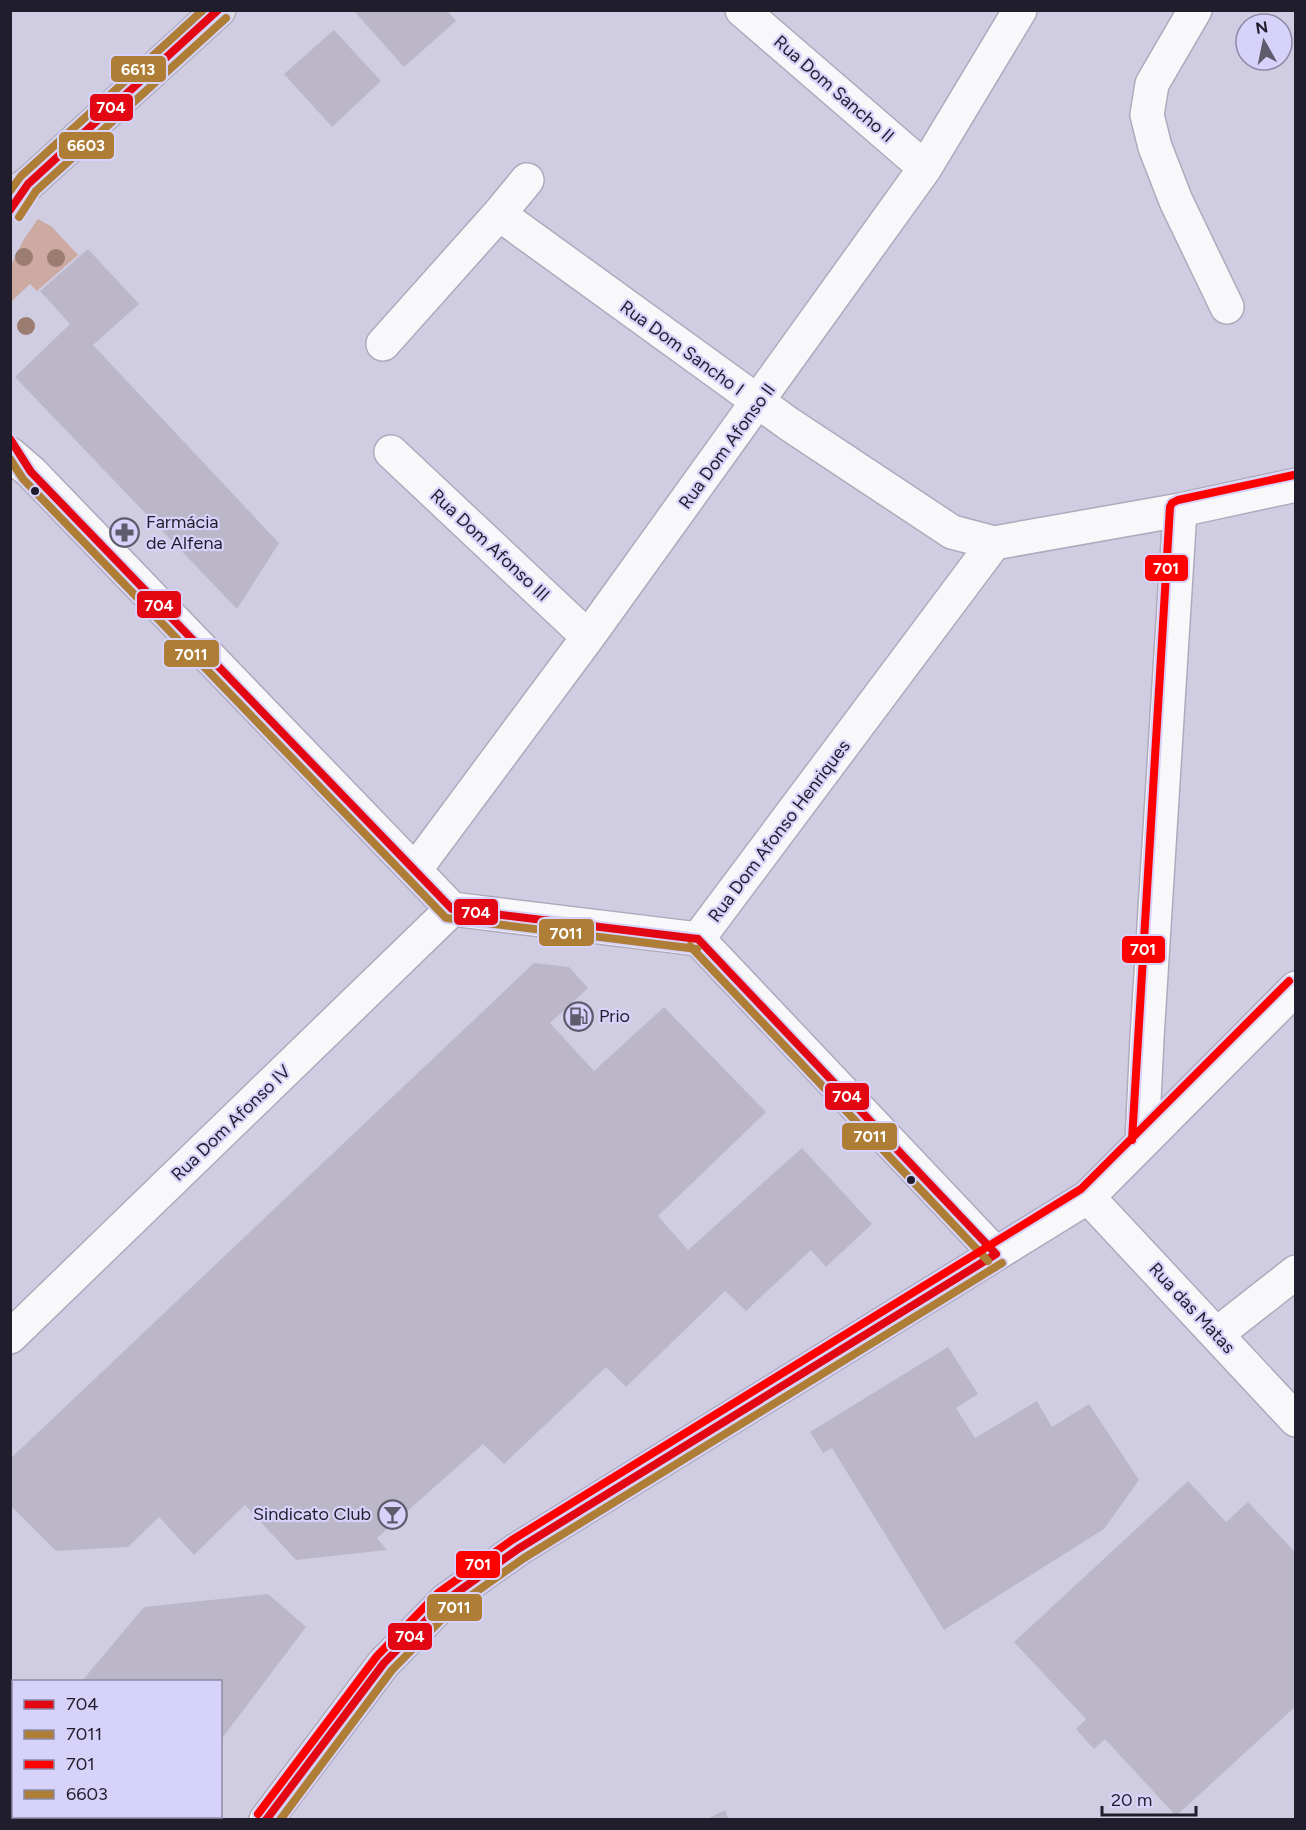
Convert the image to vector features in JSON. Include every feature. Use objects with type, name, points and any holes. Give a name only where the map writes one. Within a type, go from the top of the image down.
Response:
[{"type":"main road","points":[[16,197],[219,10]]},
{"type":"street","name":"Rua Dom Sancho II","points":[[742,10],[925,168]]},
{"type":"street","name":"Rua Dom Afonso II","points":[[415,870],[758,403],[925,168],[1020,10]]},
{"type":"street","points":[[1195,10],[1152,84],[1147,116],[1155,147],[1176,201],[1227,307]]},
{"type":"street","points":[[383,344],[527,180]]},
{"type":"street","name":"Rua Dom Sancho I","points":[[499,214],[758,403],[952,532],[994,543]]},
{"type":"street","points":[[10,438],[21,463],[452,909]]},
{"type":"street","name":"Rua Dom Afonso III","points":[[391,452],[588,637]]},
{"type":"street","points":[[994,543],[1180,510],[1296,485]]},
{"type":"street","points":[[1142,1141],[1180,510]]},
{"type":"street","name":"Rua Dom Afonso Henriques","points":[[452,909],[698,939],[994,543]]},
{"type":"street","name":"Rua Dom Afonso IV","points":[[10,1337],[452,909]]},
{"type":"street","points":[[698,939],[996,1254]]},
{"type":"street","points":[[266,1820],[384,1663],[445,1601],[518,1549],[1088,1197],[1296,988]]},
{"type":"street","name":"Rua das Matas","points":[[1088,1197],[1296,1420]]},
{"type":"street","points":[[1217,1334],[1296,1272]]},
{"type":"shaded area","points":[[38,219],[52,227],[78,255],[37,291],[30,284],[11,302],[11,265],[24,239]]},
{"type":"building","points":[[353,10],[447,10],[456,21],[404,67]]},
{"type":"building","points":[[334,30],[381,81],[332,127],[284,74]]},
{"type":"building","points":[[88,249],[139,304],[93,345],[279,543],[237,609],[15,377],[70,324],[40,291]]},
{"type":"building","points":[[534,963],[569,967],[588,988],[550,1023],[594,1071],[664,1007],[766,1112],[658,1216],[688,1250],[802,1148],[872,1224],[826,1267],[811,1250],[746,1311],[725,1291],[626,1387],[606,1367],[504,1464],[483,1444],[377,1538],[387,1550],[296,1560],[245,1505],[194,1555],[159,1517],[128,1547],[56,1551],[10,1505],[10,1459]]},
{"type":"building","points":[[948,1347],[978,1394],[956,1408],[975,1438],[1037,1401],[1052,1427],[1089,1404],[1139,1480],[1104,1529],[944,1630],[832,1448],[823,1453],[810,1432]]},
{"type":"building","points":[[1188,1481],[1226,1522],[1248,1502],[1296,1553],[1296,1706],[1176,1816],[1105,1739],[1094,1749],[1076,1729],[1086,1719],[1014,1642]]},
{"type":"building","points":[[268,1594],[306,1627],[222,1738],[222,1680],[83,1680],[144,1607]]},
{"type":"building","points":[[725,1810],[729,1820],[705,1820]]},
{"type":"building","points":[[47,1818],[161,1818],[160,1820],[49,1820]]},
{"type":"transit line","name":"6613","points":[[10,191],[21,176],[203,10]]},
{"type":"transit line","name":"704","points":[[10,210],[28,184],[218,10]]},
{"type":"transit line","name":"6603","points":[[19,217],[36,191],[226,18]]},
{"type":"transit line","name":"704","points":[[10,439],[31,472],[452,909],[698,939]]},
{"type":"transit line","name":"7011","points":[[10,459],[23,479],[446,918],[697,949]]},
{"type":"transit line","name":"701","points":[[1132,1140],[1170,507],[1178,500],[1294,475]]},
{"type":"transit line","name":"704","points":[[698,939],[996,1254]]},
{"type":"transit line","name":"7011","points":[[690,946],[988,1261]]},
{"type":"transit line","name":"701","points":[[258,1814],[377,1656],[438,1593],[512,1540],[1081,1189],[1289,981]]},
{"type":"transit line","name":"704","points":[[266,1820],[384,1663],[445,1601],[518,1549],[996,1254]]},
{"type":"transit line","name":"7011","points":[[280,1820],[392,1670],[452,1609],[524,1558],[1002,1263]]},
{"type":"place","name":"Farmácia de Alfena","points":[[125,532]]},
{"type":"place","name":"Prio","points":[[578,1016]]},
{"type":"place","name":"Sindicato Club","points":[[392,1514]]}]
